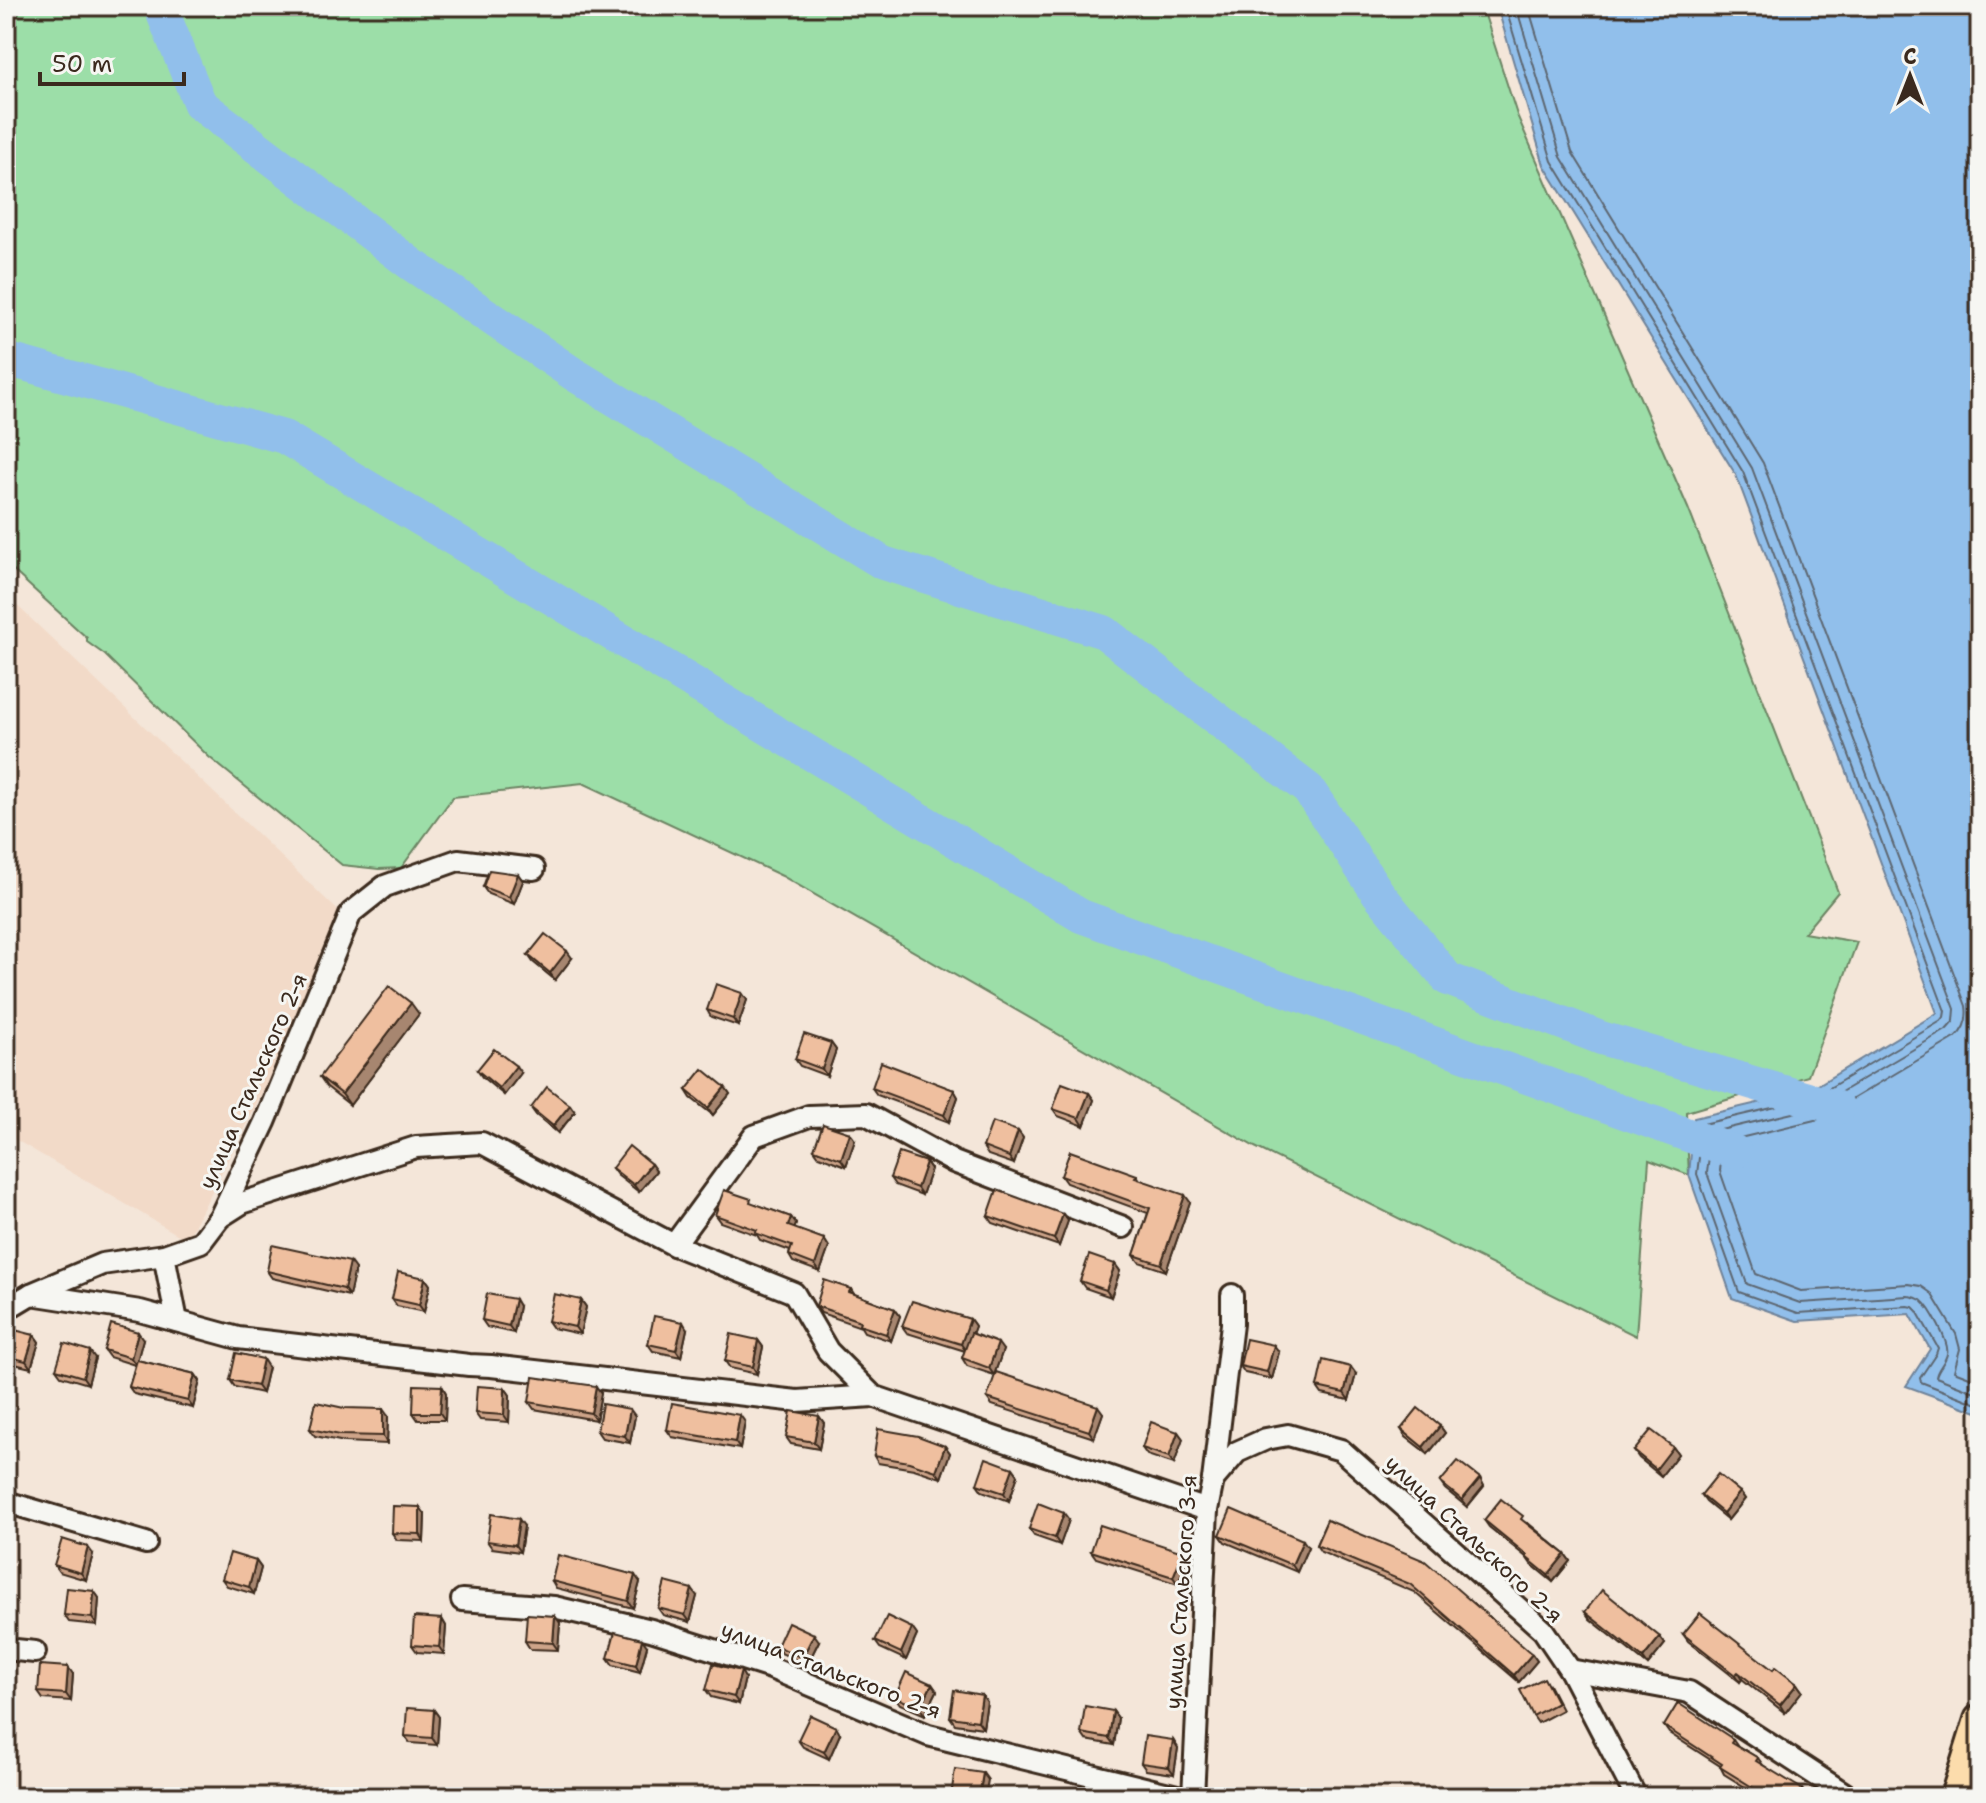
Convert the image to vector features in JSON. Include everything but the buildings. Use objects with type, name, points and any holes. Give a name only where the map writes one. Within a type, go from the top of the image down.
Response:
[{"type":"highway","points":[[1956,1797],[1980,1720]]},
{"type":"street","name":"улица Стальского 2-я","points":[[220,1217],[265,1122],[351,913],[385,886],[458,860],[534,869]]},
{"type":"street","points":[[674,1245],[754,1136],[809,1116],[866,1114],[954,1162],[1123,1227]]},
{"type":"street","name":"улица Стальского 2-я","points":[[220,1217],[242,1203],[416,1147],[482,1143],[674,1245],[794,1293],[828,1351],[873,1396]]},
{"type":"street","points":[[6,1309],[31,1294],[102,1264],[164,1255],[201,1242],[220,1217]]},
{"type":"street","points":[[164,1255],[177,1321]]},
{"type":"street","name":"улица Стальского 2-я","points":[[31,1294],[140,1311],[238,1338],[797,1401],[873,1396],[1207,1510]]},
{"type":"street","name":"улица Стальского 3-я","points":[[1193,1797],[1207,1510],[1232,1324],[1232,1295]]},
{"type":"street","name":"улица Стальского 2-я","points":[[1213,1480],[1237,1452],[1266,1439],[1288,1435],[1341,1450],[1543,1630],[1570,1670],[1636,1797]]},
{"type":"street","points":[[6,1502],[146,1543]]},
{"type":"street","name":"улица Стальского 2-я","points":[[462,1600],[554,1607],[651,1630],[771,1668],[928,1735],[1181,1797]]},
{"type":"street","points":[[6,1649],[35,1652]]},
{"type":"street","points":[[1570,1670],[1689,1692],[1845,1794]]},
{"type":"shaded area","points":[[6,595],[350,922],[187,1240],[6,1134]]},
{"type":"green space","points":[[6,6],[1482,6],[1517,115],[1688,508],[1838,892],[1804,933],[1857,942],[1808,1076],[1686,1112],[1689,1175],[1649,1160],[1636,1336],[1255,1147],[782,876],[583,783],[453,797],[401,868],[379,869],[342,865],[209,757],[6,564]]},
{"type":"water","points":[[1497,6],[1980,6],[1980,1413],[1906,1386],[1930,1349],[1910,1314],[1797,1321],[1732,1298],[1689,1175],[1694,1118],[1808,1091],[1937,1013],[1736,475],[1544,165]]},
{"type":"waterway","points":[[160,6],[200,104],[411,264],[572,373],[883,563],[1104,632],[1308,789],[1378,893],[1448,979],[1601,1038],[1838,1108]]},
{"type":"waterway","points":[[6,359],[284,437],[1081,916],[1735,1152]]}]
